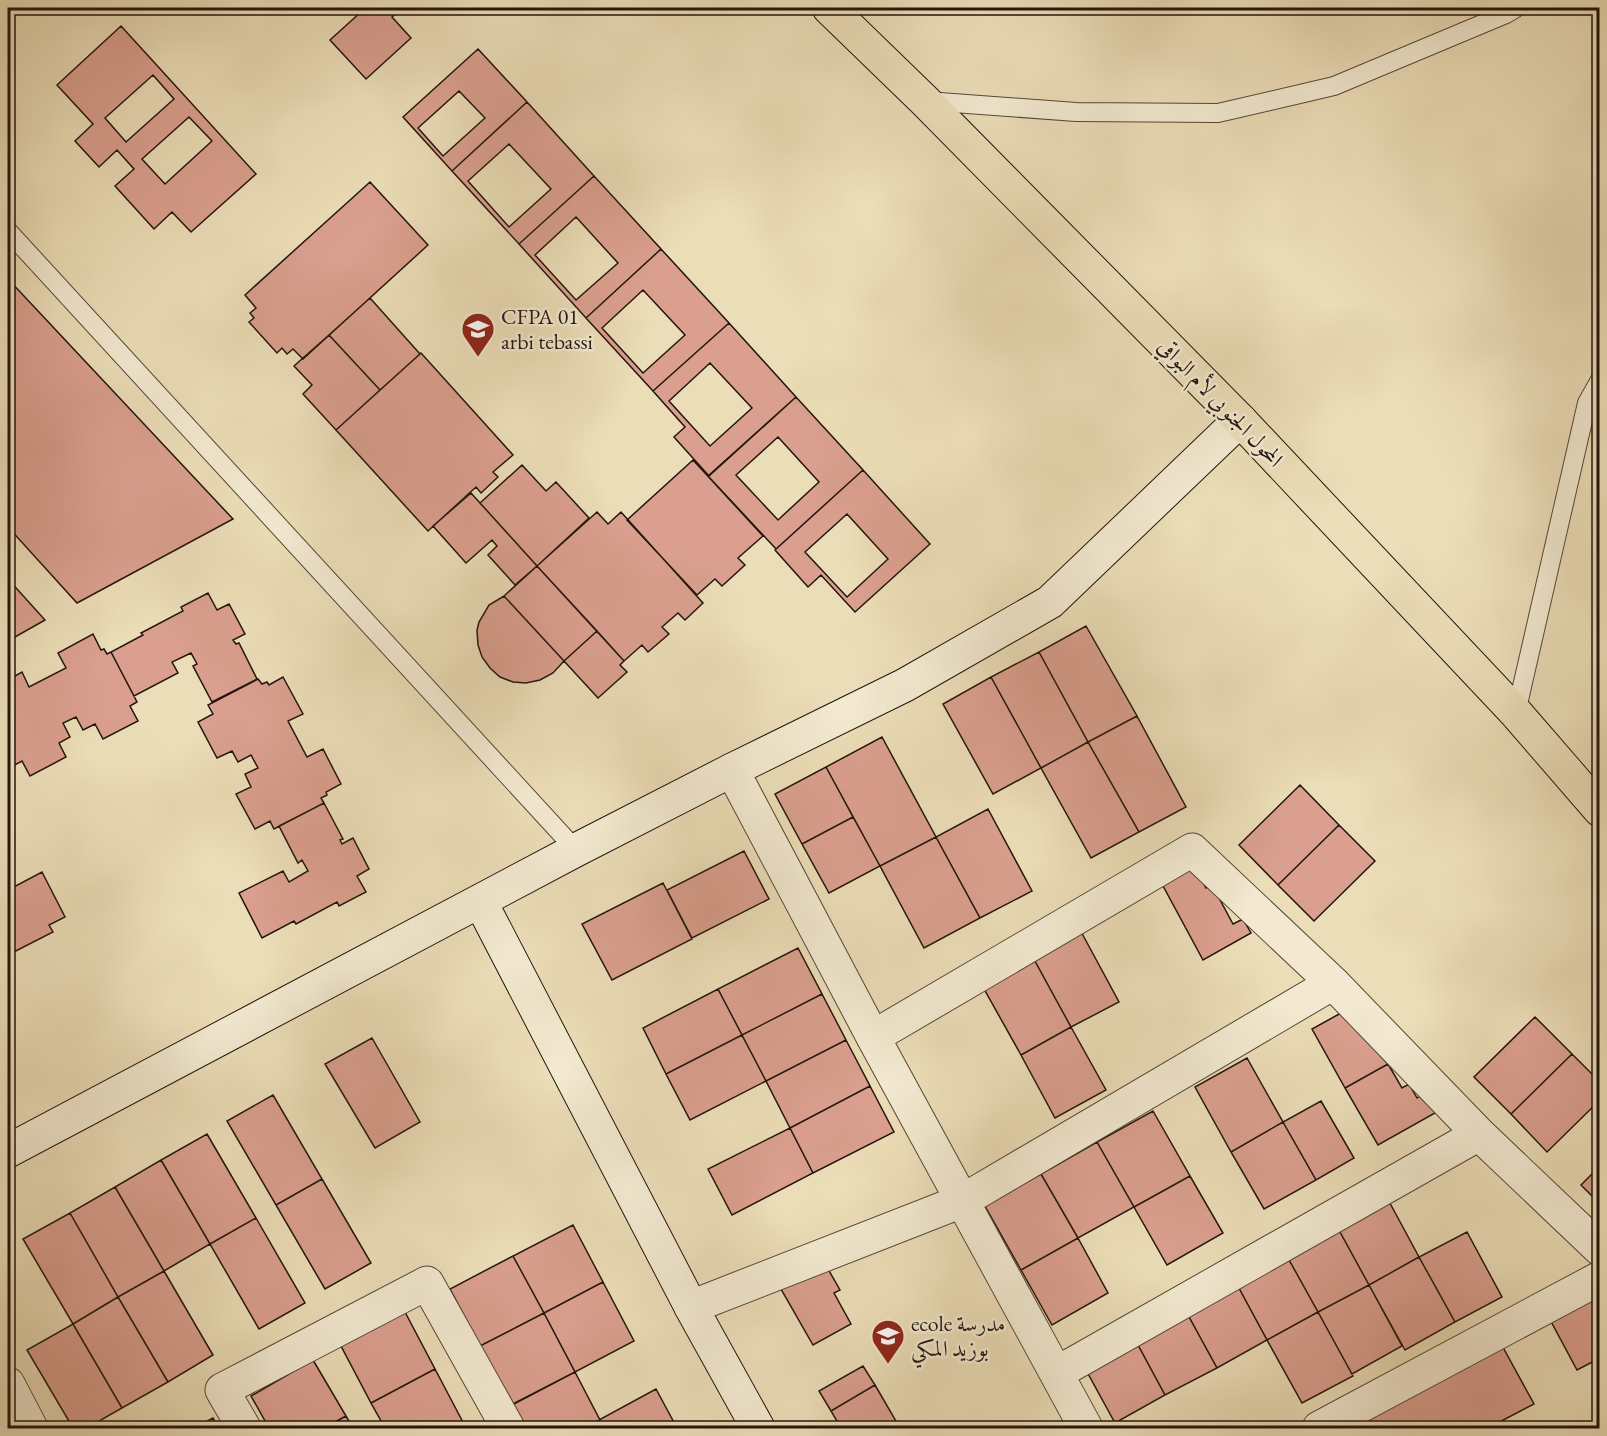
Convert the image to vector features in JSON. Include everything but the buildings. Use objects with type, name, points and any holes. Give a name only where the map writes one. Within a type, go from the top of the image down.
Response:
[{"type":"main road","name":"المحول الجنوبي لأم البواقي","points":[[829,8],[925,101],[1240,420],[1516,713],[1599,810]]},
{"type":"street","points":[[8,1151],[576,850],[905,685],[1050,602],[1240,420]]},
{"type":"street","points":[[732,770],[873,1036],[1086,1428]]},
{"type":"street","points":[[873,1036],[1192,850],[1333,983],[1479,1134],[1599,1249]]},
{"type":"street","points":[[480,901],[691,1307],[758,1428]]},
{"type":"street","points":[[691,1307],[962,1201],[1333,983]]},
{"type":"street","points":[[1057,1373],[1479,1134]]},
{"type":"street","points":[[1319,1428],[1599,1278]]},
{"type":"street","points":[[244,1428],[222,1390],[427,1284],[508,1428]]},
{"type":"street","points":[[8,1383],[32,1428]]},
{"type":"lane","points":[[925,101],[1076,112],[1218,113],[1334,86],[1516,8]]},
{"type":"lane","points":[[8,231],[576,850]]},
{"type":"lane","points":[[1516,713],[1587,403],[1599,380]]},
{"type":"place","name":"CFPA 01 arbi tebassi","points":[[478,358]]},
{"type":"place","name":"ecole مدرسة بوزيد المكي","points":[[888,1365]]}]
